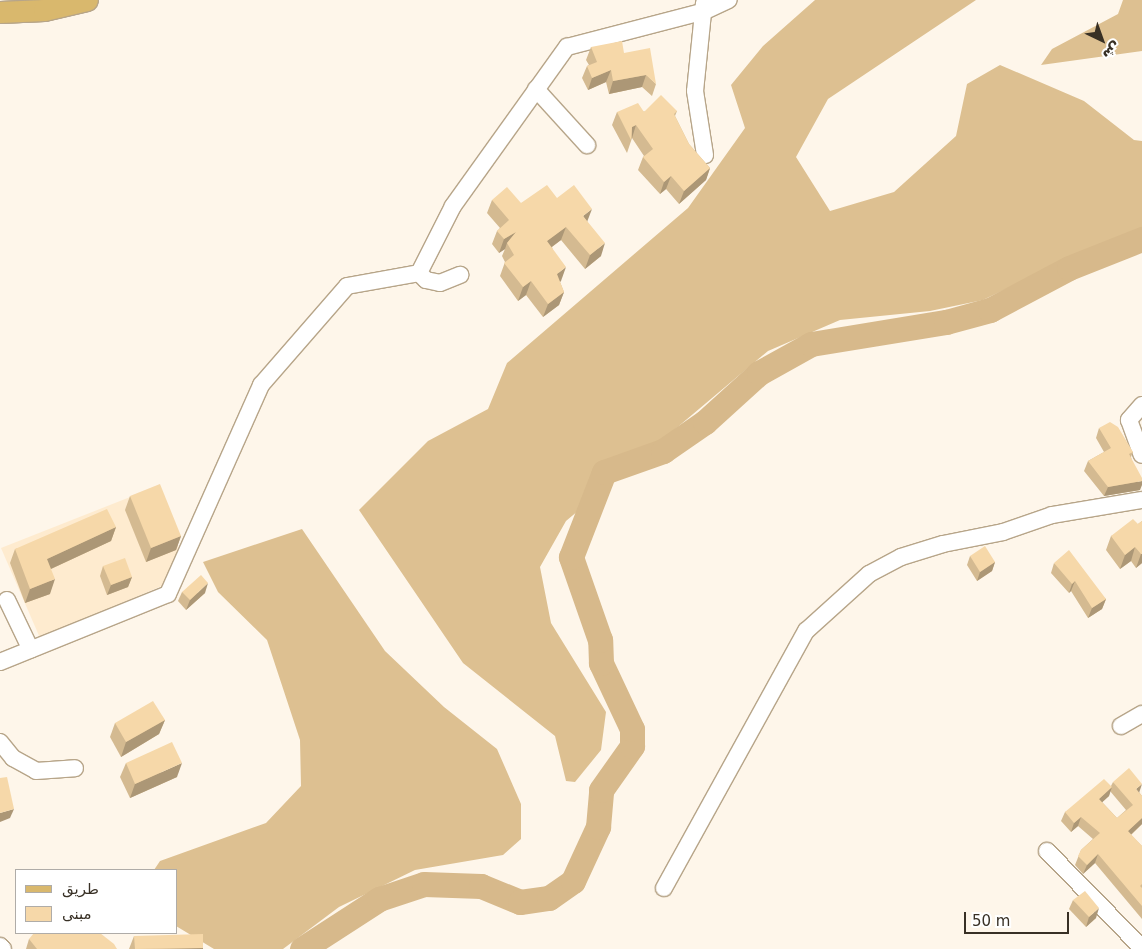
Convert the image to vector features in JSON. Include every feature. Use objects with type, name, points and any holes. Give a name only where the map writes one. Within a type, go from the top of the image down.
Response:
[{"type":"main road","points":[[0,12],[44,10],[87,0]]},
{"type":"street","points":[[419,273],[453,206],[567,47],[729,0]]},
{"type":"street","points":[[704,6],[696,91],[705,154]]},
{"type":"street","points":[[536,89],[587,145]]},
{"type":"street","points":[[419,273],[426,280],[440,283],[460,275]]},
{"type":"street","points":[[0,662],[168,594],[261,385],[347,286],[419,273]]},
{"type":"street","points":[[1142,405],[1128,420],[1142,455]]},
{"type":"street","points":[[664,888],[806,631],[869,574],[901,557],[943,544],[1003,532],[1052,515],[1142,500]]},
{"type":"street","points":[[7,600],[31,650]]},
{"type":"street","points":[[1121,726],[1142,714]]},
{"type":"street","points":[[0,742],[14,758],[36,771],[75,768]]},
{"type":"street","points":[[1047,851],[1142,948]]},
{"type":"street","points":[[0,946],[3,949]]},
{"type":"shaded area","points":[[815,0],[976,0],[828,99],[796,157],[830,211],[894,192],[956,136],[967,84],[1000,65],[1084,101],[1134,140],[1142,141],[1142,230],[1074,256],[983,300],[930,311],[840,320],[768,351],[566,521],[540,567],[551,623],[606,712],[601,750],[575,782],[566,781],[555,736],[463,663],[359,510],[428,441],[488,409],[507,363],[688,208],[745,128],[731,85],[763,46]]},
{"type":"shaded area","points":[[1123,0],[1142,0],[1142,51],[1041,65],[1052,49],[1118,14]]},
{"type":"shaded area","points":[[153,488],[181,553],[164,585],[40,638],[1,548]]},
{"type":"shaded area","points":[[302,529],[385,651],[444,707],[497,749],[521,804],[521,839],[503,855],[415,870],[339,907],[283,949],[214,949],[178,927],[178,869],[155,869],[160,861],[266,823],[301,786],[300,740],[267,640],[218,592],[203,562]]},
{"type":"building","points":[[622,41],[624,53],[650,48],[656,84],[646,75],[613,81],[611,70],[592,78],[587,66],[597,62],[591,47]]},
{"type":"building","points":[[661,95],[677,111],[674,114],[689,144],[710,168],[684,191],[671,176],[664,182],[643,157],[653,149],[636,125],[632,127],[631,140],[617,112],[638,103],[644,112]]},
{"type":"building","points":[[547,185],[557,198],[574,185],[592,209],[583,216],[605,243],[590,255],[566,227],[547,241],[566,267],[557,274],[564,292],[548,304],[531,281],[523,287],[504,263],[514,255],[507,243],[516,232],[504,239],[497,231],[509,220],[492,200],[507,187],[521,203]]},
{"type":"building","points":[[1110,422],[1118,427],[1133,452],[1129,454],[1142,481],[1108,487],[1088,461],[1111,448],[1099,428]]},
{"type":"building","points":[[160,484],[181,536],[151,548],[130,496]]},
{"type":"building","points":[[107,509],[116,527],[47,559],[55,579],[30,589],[15,549]]},
{"type":"building","points":[[1133,519],[1138,524],[1142,521],[1142,554],[1135,547],[1125,555],[1111,536]]},
{"type":"building","points":[[985,546],[995,562],[980,572],[970,556]]},
{"type":"building","points":[[1069,550],[1106,599],[1092,608],[1075,581],[1072,584],[1054,563]]},
{"type":"building","points":[[125,558],[132,577],[111,585],[103,566]]},
{"type":"building","points":[[201,575],[208,583],[190,600],[182,592]]},
{"type":"building","points":[[153,701],[165,720],[126,742],[115,723]]},
{"type":"building","points":[[172,742],[182,763],[135,784],[126,763]]},
{"type":"building","points":[[1129,768],[1142,784],[1136,789],[1142,796],[1142,818],[1128,831],[1142,846],[1142,884],[1140,886],[1142,888],[1142,906],[1098,854],[1087,865],[1078,856],[1081,850],[1100,833],[1081,817],[1074,823],[1065,812],[1104,779],[1112,787],[1099,799],[1117,818],[1133,805],[1113,782]]},
{"type":"building","points":[[7,777],[14,809],[0,813],[0,778]]},
{"type":"building","points":[[1085,891],[1099,908],[1089,917],[1073,900]]},
{"type":"building","points":[[33,934],[101,934],[114,944],[117,949],[37,949],[29,939]]},
{"type":"building","points":[[203,934],[203,948],[135,949],[134,936]]},
{"type":"waterway","points":[[302,949],[379,899],[424,884],[481,886],[520,902],[549,898],[573,881],[598,827],[601,790],[632,746],[632,729],[601,663],[600,640],[571,557],[604,472],[663,451],[705,422],[759,373],[811,344],[946,322],[990,310],[1069,268],[1142,239]]}]
